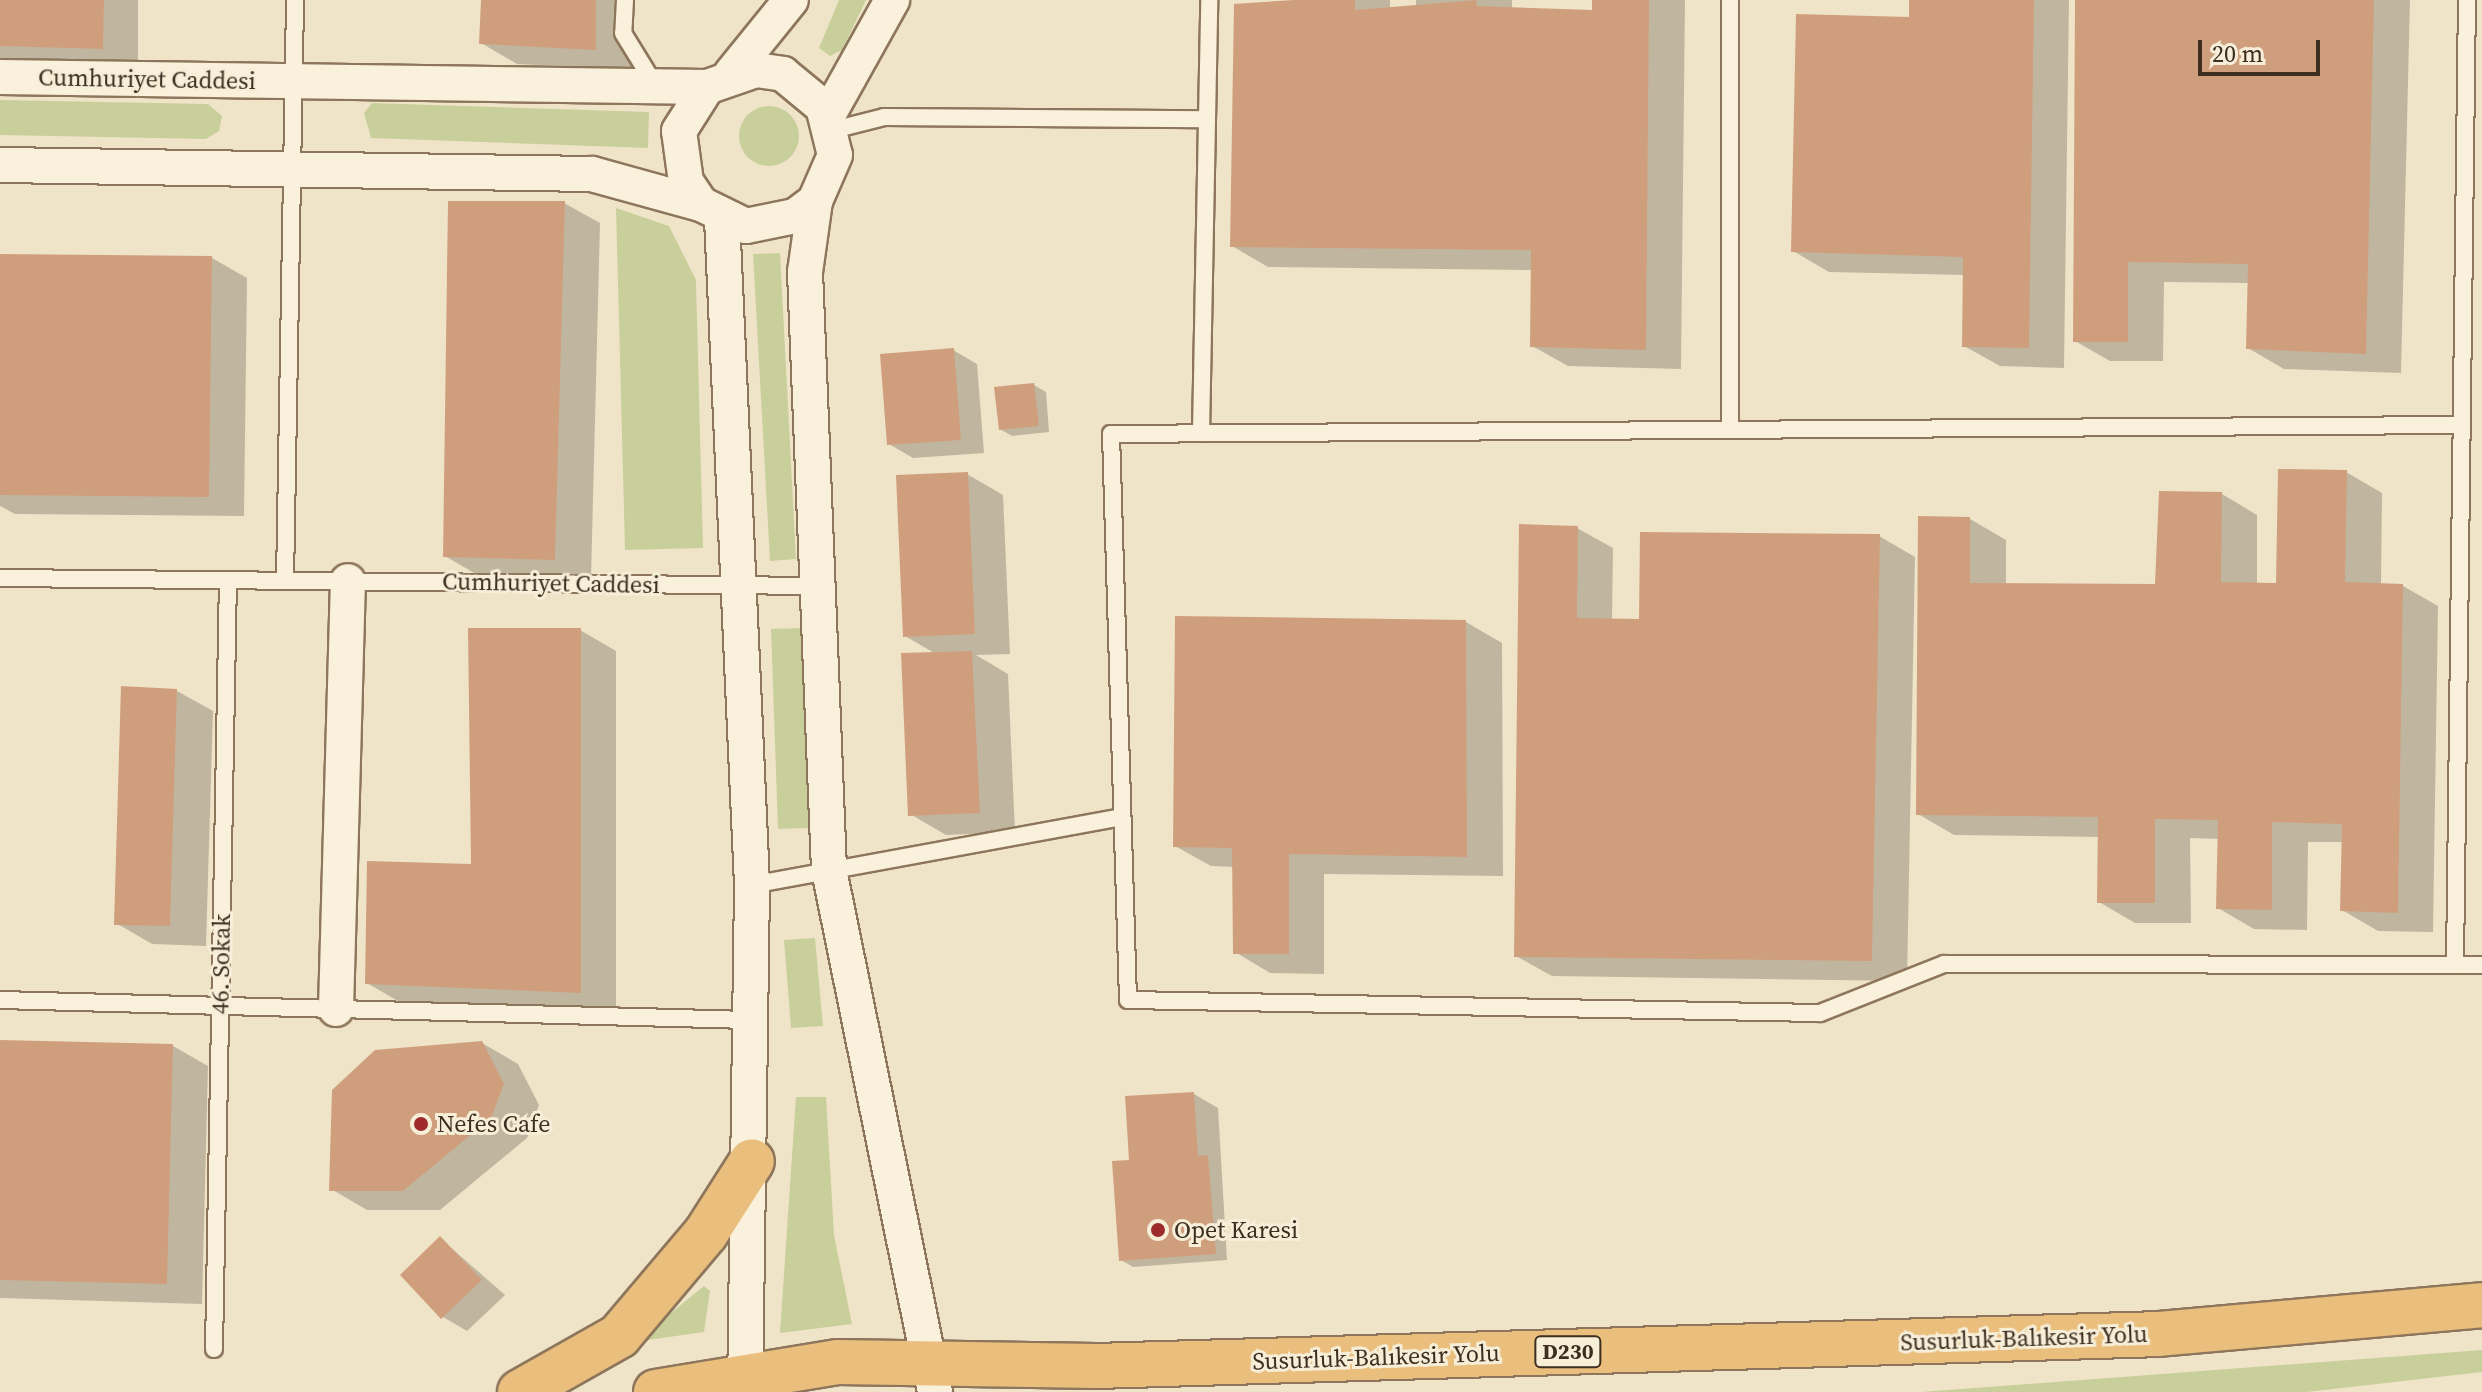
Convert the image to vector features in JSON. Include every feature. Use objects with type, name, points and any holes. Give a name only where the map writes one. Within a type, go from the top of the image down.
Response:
[{"type":"highway","points":[[520,1392],[619,1336],[706,1233],[752,1161]]},
{"type":"highway","name":"Susurluk-Balıkesir Yolu","points":[[656,1392],[746,1386],[838,1362],[930,1378],[1096,1366],[2159,1334],[2482,1305]]},
{"type":"street","points":[[746,1386],[752,1161],[752,885],[739,585],[712,211],[686,182],[679,131],[719,80],[791,0]]},
{"type":"street","points":[[830,124],[892,0]]},
{"type":"street","points":[[719,80],[783,74],[805,87],[830,124],[835,155],[815,201],[805,272],[829,870],[930,1378]]},
{"type":"street","name":"Cumhuriyet Caddesi","points":[[0,77],[656,86],[719,80]]},
{"type":"street","points":[[0,165],[592,174],[712,211],[771,225],[815,201]]},
{"type":"street","points":[[336,1009],[348,581]]},
{"type":"lane","points":[[285,581],[295,0]]},
{"type":"lane","points":[[625,0],[623,33],[656,86]]},
{"type":"lane","points":[[1201,433],[1209,0]]},
{"type":"lane","points":[[1730,0],[1730,430]]},
{"type":"lane","points":[[2455,965],[2467,0]]},
{"type":"lane","points":[[830,124],[884,117],[1207,119]]},
{"type":"lane","points":[[2461,425],[1111,434],[1128,1000],[1820,1013],[1944,964],[2482,965]]},
{"type":"lane","name":"Cumhuriyet Caddesi","points":[[0,578],[818,586]]},
{"type":"lane","name":"46. Sokak","points":[[214,1349],[228,580]]},
{"type":"lane","points":[[752,885],[1122,817]]},
{"type":"lane","points":[[0,1000],[751,1020]]},
{"type":"green space","points":[[839,0],[866,0],[842,50],[830,56],[819,48]]},
{"type":"green space","points":[[0,100],[208,104],[222,116],[219,131],[206,139],[0,135]]},
{"type":"green space","points":[[372,103],[649,112],[648,148],[371,138],[364,113]]},
{"type":"green space","points":[[769,106],[790,115],[799,136],[790,157],[769,166],[748,157],[739,136],[748,115]]},
{"type":"green space","points":[[616,208],[669,226],[696,280],[703,548],[625,550]]},
{"type":"green space","points":[[780,253],[796,559],[770,561],[753,254]]},
{"type":"green space","points":[[802,628],[809,828],[778,829],[771,629]]},
{"type":"green space","points":[[815,938],[823,1026],[791,1028],[784,940]]},
{"type":"green space","points":[[796,1097],[826,1097],[834,1235],[852,1324],[780,1333]]},
{"type":"green space","points":[[704,1286],[710,1291],[704,1332],[648,1340],[646,1333]]},
{"type":"green space","points":[[2482,1350],[2482,1372],[2307,1392],[1921,1392]]},
{"type":"building","points":[[0,0],[104,0],[103,49],[0,46]]},
{"type":"building","points":[[481,0],[596,0],[596,50],[479,44]]},
{"type":"building","points":[[1355,0],[1355,10],[1477,0],[1476,6],[1592,10],[1592,0],[1649,0],[1646,350],[1530,347],[1531,250],[1230,247],[1234,4]]},
{"type":"building","points":[[1909,0],[2034,0],[2029,348],[1962,347],[1963,257],[1791,252],[1796,14],[1909,17]]},
{"type":"building","points":[[2075,0],[2374,0],[2366,354],[2246,349],[2248,264],[2128,262],[2128,342],[2073,342]]},
{"type":"building","points":[[448,201],[565,201],[555,560],[443,557]]},
{"type":"building","points":[[0,254],[212,256],[209,497],[0,495]]},
{"type":"building","points":[[954,348],[961,440],[887,445],[880,354]]},
{"type":"building","points":[[1034,383],[1039,426],[999,430],[994,387]]},
{"type":"building","points":[[2278,469],[2347,470],[2345,582],[2403,584],[2398,913],[2340,911],[2342,824],[2272,822],[2272,910],[2216,909],[2218,820],[2155,819],[2155,903],[2097,903],[2098,817],[1916,815],[1918,516],[1970,517],[1970,583],[2155,584],[2159,491],[2222,492],[2221,582],[2276,583]]},
{"type":"building","points":[[968,472],[975,634],[903,637],[896,475]]},
{"type":"building","points":[[1519,524],[1578,526],[1577,618],[1639,619],[1640,532],[1880,534],[1872,961],[1514,957]]},
{"type":"building","points":[[1175,616],[1466,620],[1467,857],[1289,854],[1289,954],[1233,954],[1232,848],[1173,847]]},
{"type":"building","points":[[468,628],[581,628],[581,993],[365,984],[367,861],[471,864]]},
{"type":"building","points":[[972,651],[980,813],[908,816],[901,653]]},
{"type":"building","points":[[121,686],[177,689],[170,926],[114,925]]},
{"type":"building","points":[[0,1040],[173,1044],[167,1284],[0,1280]]},
{"type":"building","points":[[482,1041],[504,1084],[491,1118],[403,1191],[329,1191],[332,1090],[375,1050]]},
{"type":"building","points":[[1194,1092],[1198,1156],[1208,1155],[1216,1254],[1119,1261],[1112,1161],[1129,1160],[1125,1096]]},
{"type":"building","points":[[440,1236],[482,1280],[441,1319],[400,1275]]},
{"type":"place","name":"Nefes Cafe","points":[[421,1124]]},
{"type":"place","name":"Opet Karesi","points":[[1158,1230]]}]
